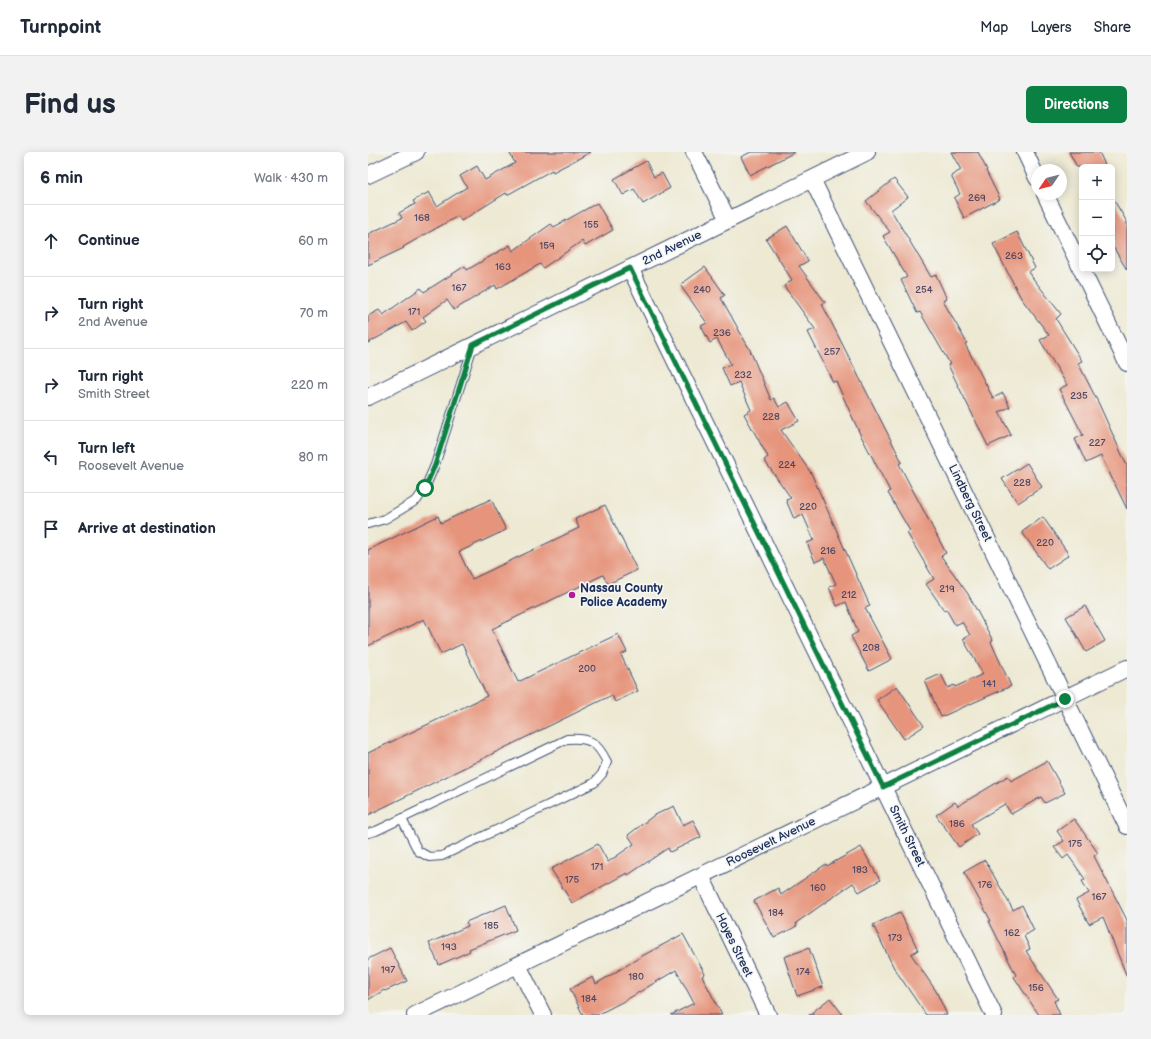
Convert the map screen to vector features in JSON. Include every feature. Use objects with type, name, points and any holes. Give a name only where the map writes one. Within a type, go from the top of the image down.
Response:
[{"type":"street","points":[[368,175],[416,152]]},
{"type":"street","points":[[694,152],[728,220]]},
{"type":"street","name":"2nd Avenue","points":[[368,397],[867,152]]},
{"type":"street","points":[[1024,152],[1031,166]]},
{"type":"street","name":"Lindberg Street","points":[[812,179],[1127,826]]},
{"type":"street","points":[[1048,200],[1127,363]]},
{"type":"street","name":"Smith Street","points":[[630,268],[994,1015]]},
{"type":"street","name":"Roosevelt Avenue","points":[[415,1015],[1127,668]]},
{"type":"street","name":"Hayes Street","points":[[700,876],[768,1015]]},
{"type":"street","points":[[518,965],[543,1015]]},
{"type":"lane","points":[[368,524],[384,519],[417,500],[425,488],[435,465],[473,345]]},
{"type":"lane","points":[[368,833],[376,832],[402,819],[567,739],[579,738],[589,740],[600,748],[607,762],[602,774],[594,783],[442,856],[429,857],[418,850],[402,819]]},
{"type":"building","points":[[509,152],[591,152],[553,172],[552,170],[507,195],[506,193],[461,221],[458,216],[403,247],[404,248],[368,265],[368,234],[402,218],[399,213],[415,204],[413,201],[429,192],[437,206],[467,187],[460,176],[477,166],[485,180],[515,163]]},
{"type":"building","points":[[751,152],[795,152],[750,175],[741,157]]},
{"type":"building","points":[[951,152],[978,152],[1000,199],[964,218],[954,198],[960,194],[951,176],[961,170]]},
{"type":"building","points":[[1069,152],[1099,152],[1105,164],[1079,164],[1079,167],[1077,167]]},
{"type":"building","points":[[646,161],[654,177],[662,173],[670,188],[643,204],[634,189],[623,195],[614,179]]},
{"type":"building","points":[[894,179],[908,197],[891,210],[931,277],[936,275],[947,299],[943,301],[967,343],[965,344],[993,398],[1003,393],[1010,407],[999,412],[1011,435],[988,446],[948,365],[950,364],[920,312],[917,313],[901,280],[907,277],[883,236],[890,232],[866,201]]},
{"type":"building","points":[[1115,202],[1127,222],[1127,270],[1115,250]]},
{"type":"building","points":[[597,203],[613,230],[585,246],[582,241],[543,268],[540,264],[497,289],[495,285],[454,310],[447,300],[423,317],[426,321],[412,331],[406,322],[368,343],[368,316],[379,310],[383,315],[421,288],[424,292],[465,266],[467,270],[510,245],[513,251],[551,224],[554,227]]},
{"type":"building","points":[[787,226],[808,261],[799,266],[825,302],[822,304],[902,462],[899,464],[946,553],[941,556],[968,594],[993,641],[991,642],[1011,686],[941,717],[925,681],[941,674],[948,688],[954,685],[955,687],[983,674],[963,639],[970,635],[962,622],[955,625],[946,609],[944,610],[926,584],[934,579],[907,533],[910,531],[888,493],[890,491],[860,434],[836,381],[833,382],[808,332],[815,329],[784,286],[792,280],[766,239]]},
{"type":"building","points":[[1017,232],[1035,268],[1028,272],[1061,314],[1056,319],[1082,361],[1078,363],[1099,404],[1127,466],[1127,509],[1101,456],[1086,463],[1075,439],[1083,435],[1059,389],[1067,385],[1040,340],[1049,335],[1021,298],[993,244]]},
{"type":"building","points":[[705,267],[725,295],[721,298],[750,350],[771,400],[774,398],[779,407],[788,402],[799,421],[781,430],[811,473],[870,606],[865,608],[892,659],[869,671],[851,636],[858,632],[846,602],[837,606],[829,587],[836,584],[824,558],[815,562],[807,543],[814,540],[803,515],[794,519],[786,500],[791,498],[764,460],[768,457],[744,414],[751,410],[739,382],[730,386],[722,368],[731,364],[717,339],[710,343],[701,326],[707,323],[680,285]]},
{"type":"building","points":[[1027,463],[1042,487],[1018,503],[1002,479]]},
{"type":"building","name":"Nassau County Police Academy","points":[[491,499],[506,530],[459,552],[472,579],[579,528],[575,519],[605,505],[637,570],[608,584],[603,575],[492,629],[518,682],[618,634],[627,652],[621,655],[638,691],[615,702],[612,695],[368,815],[368,753],[487,696],[462,644],[441,654],[424,619],[368,646],[368,550],[438,516],[441,523]]},
{"type":"building","points":[[1043,517],[1069,555],[1048,569],[1022,532]]},
{"type":"building","points":[[1085,606],[1105,641],[1086,652],[1066,617]]},
{"type":"building","points":[[897,686],[924,726],[904,739],[877,700]]},
{"type":"building","points":[[1047,761],[1065,793],[1045,803],[1041,797],[1011,814],[1005,804],[971,824],[978,834],[959,847],[936,815],[955,802],[958,806],[1008,776],[1011,781]]},
{"type":"building","points":[[674,806],[683,825],[693,820],[701,837],[670,852],[668,848],[628,875],[627,873],[572,903],[551,869],[598,844],[608,862],[634,844],[628,835],[653,816]]},
{"type":"building","points":[[1074,819],[1098,853],[1094,856],[1127,920],[1127,977],[1103,917],[1089,924],[1076,900],[1089,893],[1082,881],[1085,879],[1068,855],[1063,859],[1054,847],[1064,841],[1057,831]]},
{"type":"building","points":[[861,847],[880,880],[859,892],[853,883],[796,923],[797,926],[774,938],[754,901],[778,888],[781,895],[826,864],[827,866]]},
{"type":"building","points":[[985,860],[1013,910],[1022,905],[1034,930],[1024,936],[1030,949],[1026,951],[1058,999],[1054,1001],[1060,1015],[1039,1015],[1014,977],[1016,975],[989,921],[991,921],[964,872]]},
{"type":"building","points":[[506,905],[516,930],[469,949],[470,951],[439,965],[429,943],[468,926],[466,922]]},
{"type":"building","points":[[900,912],[918,950],[911,954],[936,991],[947,1015],[926,1015],[894,968],[873,925]]},
{"type":"building","points":[[683,934],[705,974],[702,976],[722,1015],[671,1015],[694,1003],[676,970],[626,1000],[597,1015],[583,1015],[570,989],[593,977],[596,984],[642,956]]},
{"type":"building","points":[[390,948],[407,981],[385,991],[384,990],[368,1000],[368,959]]},
{"type":"building","points":[[809,948],[823,987],[797,996],[784,957]]},
{"type":"building","points":[[830,998],[843,1015],[809,1015]]},
{"type":"place","name":"Nassau County Police Academy","points":[[572,595]]},
{"type":"route","points":[[425,488],[435,465],[473,345],[630,268],[883,787],[1065,699]]}]
